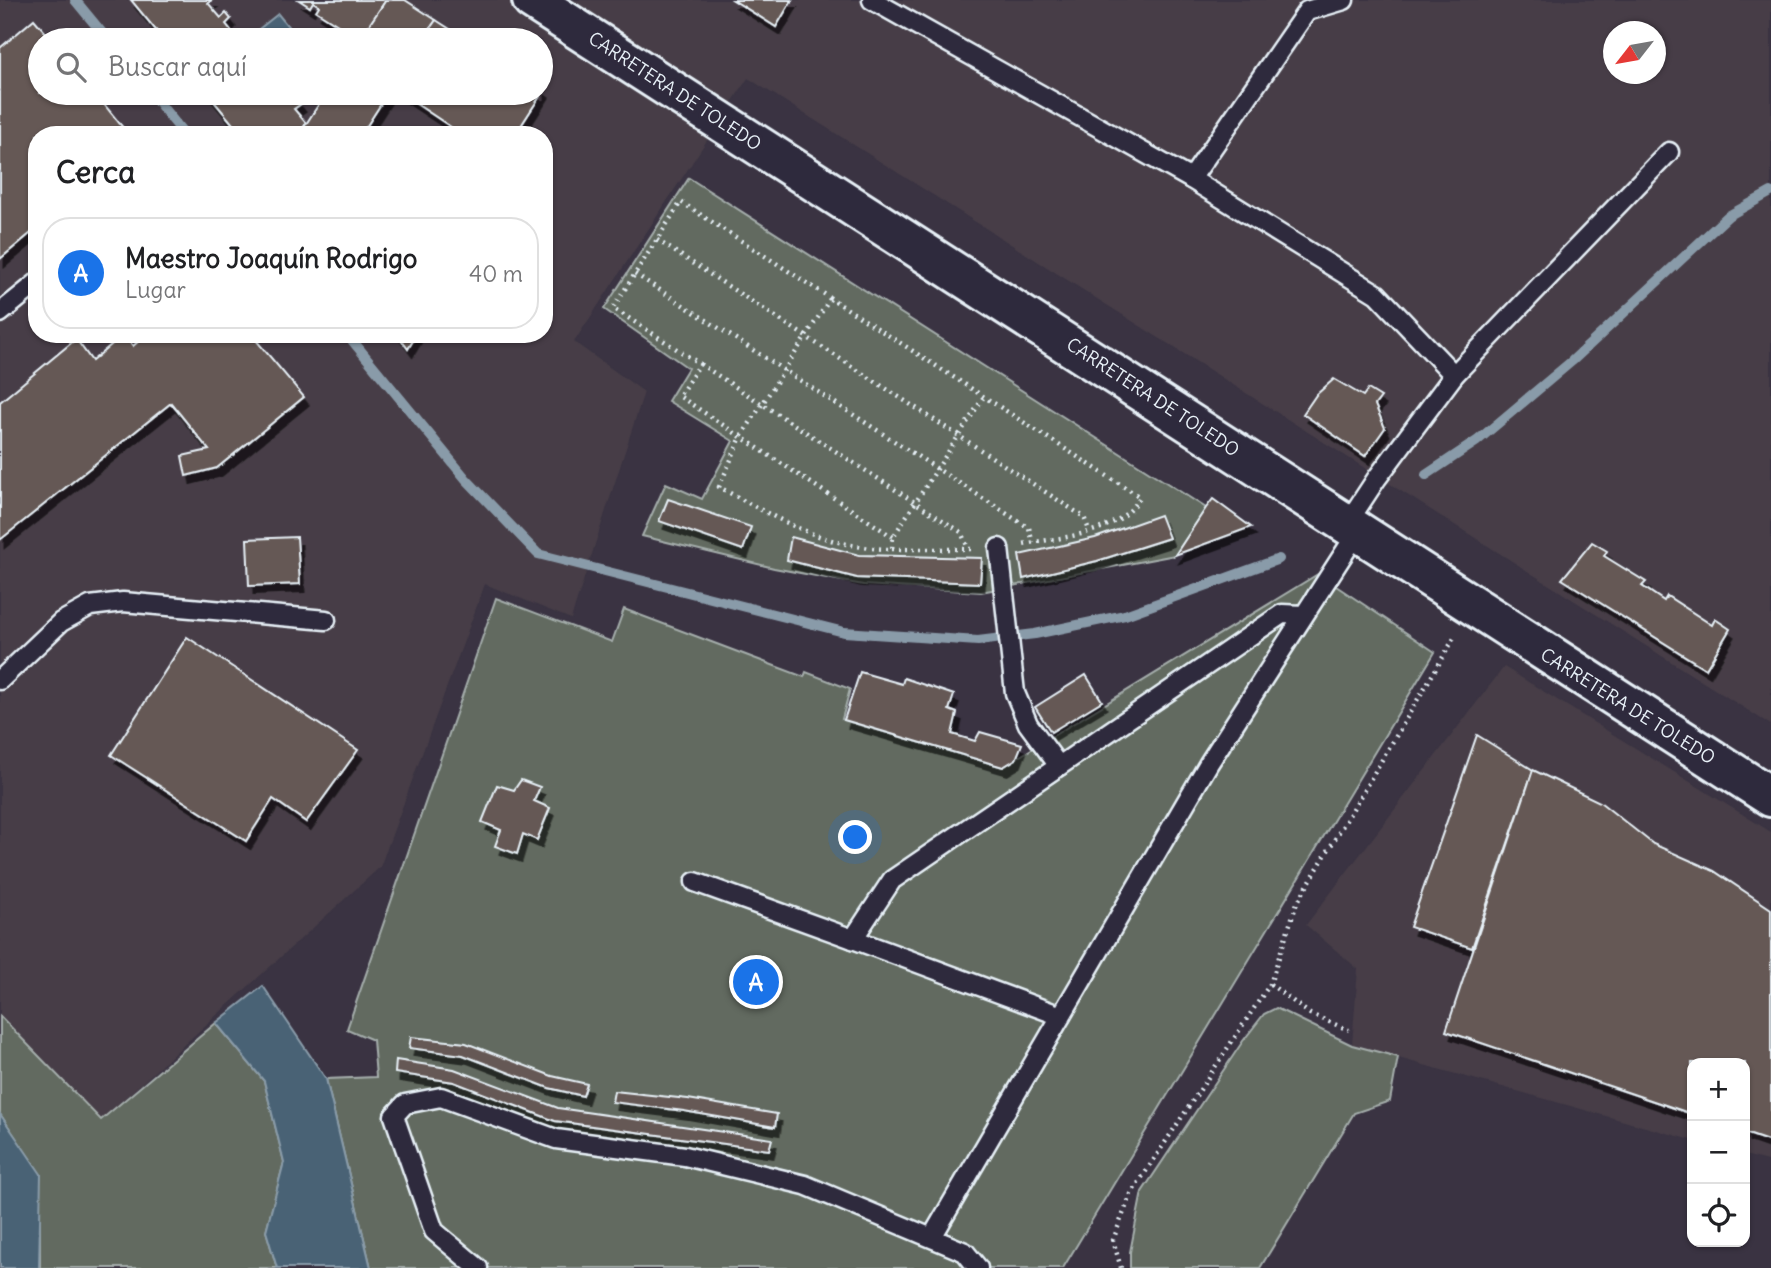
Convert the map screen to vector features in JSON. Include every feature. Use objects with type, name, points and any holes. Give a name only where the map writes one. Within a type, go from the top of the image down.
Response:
[{"type":"street","name":"CARRETERA DE TOLEDO","points":[[533,0],[1771,797]]},
{"type":"lane","points":[[872,0],[1191,180],[1377,294],[1454,375]]},
{"type":"lane","points":[[1191,180],[1307,11],[1344,0]]},
{"type":"lane","points":[[932,1237],[1209,763],[1303,615],[1377,478],[1454,375],[1669,152]]},
{"type":"lane","points":[[0,313],[28,291]]},
{"type":"lane","points":[[999,548],[1015,694],[1028,724],[1059,766]]},
{"type":"lane","points":[[0,680],[61,622],[90,606],[123,602],[326,620]]},
{"type":"lane","points":[[853,939],[892,880],[1282,614],[1303,615]]},
{"type":"lane","points":[[695,882],[1061,1016]]},
{"type":"lane","points":[[478,1268],[434,1231],[394,1116],[405,1104],[441,1097],[556,1139],[685,1156],[805,1185],[965,1252],[978,1268]]},
{"type":"path","points":[[830,299],[807,336],[784,370],[762,405],[741,437],[719,487],[778,519],[839,544],[863,549],[968,549],[999,548],[1113,524],[1132,511],[1140,497],[681,202],[613,308],[762,405],[917,503],[961,533],[968,549]]},
{"type":"path","points":[[657,240],[1084,517],[1089,530]]},
{"type":"path","points":[[635,274],[1029,528],[1033,542]]},
{"type":"path","points":[[700,364],[679,396],[894,537]]},
{"type":"path","points":[[892,549],[894,537],[983,398]]},
{"type":"path","points":[[1121,1268],[1113,1240],[1131,1194],[1270,984],[1297,903],[1474,608]]},
{"type":"path","points":[[1270,984],[1310,1014],[1349,1030]]},
{"type":"shaded area","points":[[0,0],[1771,0],[1771,725],[748,78],[574,342],[644,392],[571,619],[485,584],[380,867],[101,1120],[0,1016]]},
{"type":"shaded area","points":[[689,178],[1206,508],[1175,555],[981,592],[863,585],[774,568],[642,536],[666,483],[702,499],[733,441],[668,401],[688,368],[604,309]]},
{"type":"shaded area","points":[[1318,574],[1435,652],[1063,1268],[371,1268],[326,1079],[376,1077],[373,1040],[347,1029],[496,598],[612,642],[624,609],[804,677],[806,672],[850,689],[842,719],[1002,767]]},
{"type":"shaded area","points":[[1504,667],[1771,832],[1771,1162],[1750,1156],[1750,1058],[1687,1058],[1687,1139],[1352,1045],[1358,969],[1306,925]]},
{"type":"shaded area","points":[[1276,1008],[1352,1045],[1398,1057],[1390,1101],[1354,1113],[1260,1268],[1130,1268],[1130,1252],[1142,1192],[1243,1041],[1264,1014]]},
{"type":"shaded area","points":[[0,1016],[101,1120],[216,1023],[264,1081],[284,1162],[266,1231],[277,1268],[40,1268],[40,1174],[0,1114]]},
{"type":"water","points":[[278,14],[289,28],[260,28]]},
{"type":"water","points":[[263,986],[326,1079],[371,1268],[277,1268],[266,1231],[284,1162],[264,1081],[216,1023]]},
{"type":"water","points":[[0,1114],[41,1174],[39,1268],[0,1268]]},
{"type":"building","points":[[131,0],[212,0],[208,3],[221,18],[226,13],[231,19],[226,24],[229,28],[154,28]]},
{"type":"building","points":[[299,0],[386,0],[367,28],[343,28],[316,11],[319,6],[313,2],[310,7]]},
{"type":"building","points":[[386,0],[405,0],[436,20],[430,28],[367,28]]},
{"type":"building","points":[[733,0],[792,0],[776,27]]},
{"type":"building","points":[[34,19],[42,28],[28,28],[28,105],[105,105],[122,126],[28,126],[28,236],[0,259],[0,48]]},
{"type":"building","points":[[436,20],[448,28],[430,28]]},
{"type":"building","points":[[217,105],[300,105],[294,109],[306,123],[304,126],[234,126]]},
{"type":"building","points":[[318,105],[380,105],[367,126],[305,126]]},
{"type":"building","points":[[418,105],[534,105],[521,126],[450,126]]},
{"type":"building","points":[[71,343],[79,343],[92,361],[113,343],[131,343],[133,346],[136,343],[259,343],[304,397],[217,468],[186,476],[182,456],[209,450],[171,403],[0,540],[0,402]]},
{"type":"building","points":[[1334,379],[1363,396],[1368,389],[1381,397],[1375,405],[1385,428],[1365,456],[1303,414],[1316,395]]},
{"type":"building","points":[[668,499],[751,527],[743,550],[659,521]]},
{"type":"building","points":[[1213,499],[1251,527],[1175,555],[1206,508]]},
{"type":"building","points":[[1160,515],[1169,538],[1097,561],[1023,579],[1019,555],[1095,538]]},
{"type":"building","points":[[297,537],[300,584],[249,586],[247,539]]},
{"type":"building","points":[[791,537],[859,555],[982,558],[980,583],[857,578],[787,560]]},
{"type":"building","points":[[1592,542],[1607,551],[1604,556],[1646,582],[1642,586],[1664,601],[1667,596],[1712,625],[1715,619],[1730,629],[1706,669],[1562,579]]},
{"type":"building","points":[[187,637],[358,750],[306,822],[273,799],[246,841],[111,755]]},
{"type":"building","points":[[860,672],[902,684],[904,678],[954,695],[949,710],[957,713],[952,734],[975,741],[980,732],[1022,744],[1016,759],[1003,767],[844,720]]},
{"type":"building","points":[[1086,675],[1102,701],[1051,732],[1035,707]]},
{"type":"building","points":[[1477,735],[1533,770],[1472,948],[1410,927]]},
{"type":"building","points":[[1533,770],[1600,802],[1653,844],[1714,871],[1771,909],[1771,1142],[1750,1135],[1750,1058],[1687,1058],[1687,1112],[1446,1031]]},
{"type":"building","points":[[521,780],[540,787],[534,801],[550,808],[537,840],[523,834],[517,854],[495,846],[501,830],[482,822],[497,785],[514,790]]},
{"type":"building","points":[[411,1037],[466,1043],[552,1076],[587,1084],[583,1096],[549,1088],[463,1055],[409,1048]]},
{"type":"building","points":[[396,1060],[454,1069],[558,1108],[772,1139],[769,1150],[555,1121],[454,1082],[395,1073]]},
{"type":"building","points":[[614,1091],[688,1099],[777,1114],[775,1127],[612,1102]]},
{"type":"waterway","points":[[75,0],[98,28]]},
{"type":"waterway","points":[[161,105],[178,126]]},
{"type":"waterway","points":[[1426,475],[1477,441],[1572,361],[1728,216],[1771,192]]},
{"type":"waterway","points":[[354,343],[466,479],[538,554],[844,632],[978,641],[1035,634],[1125,615],[1279,559]]},
{"type":"place","name":"Maestro Joaquín Rodrigo","points":[[756,982]]}]
